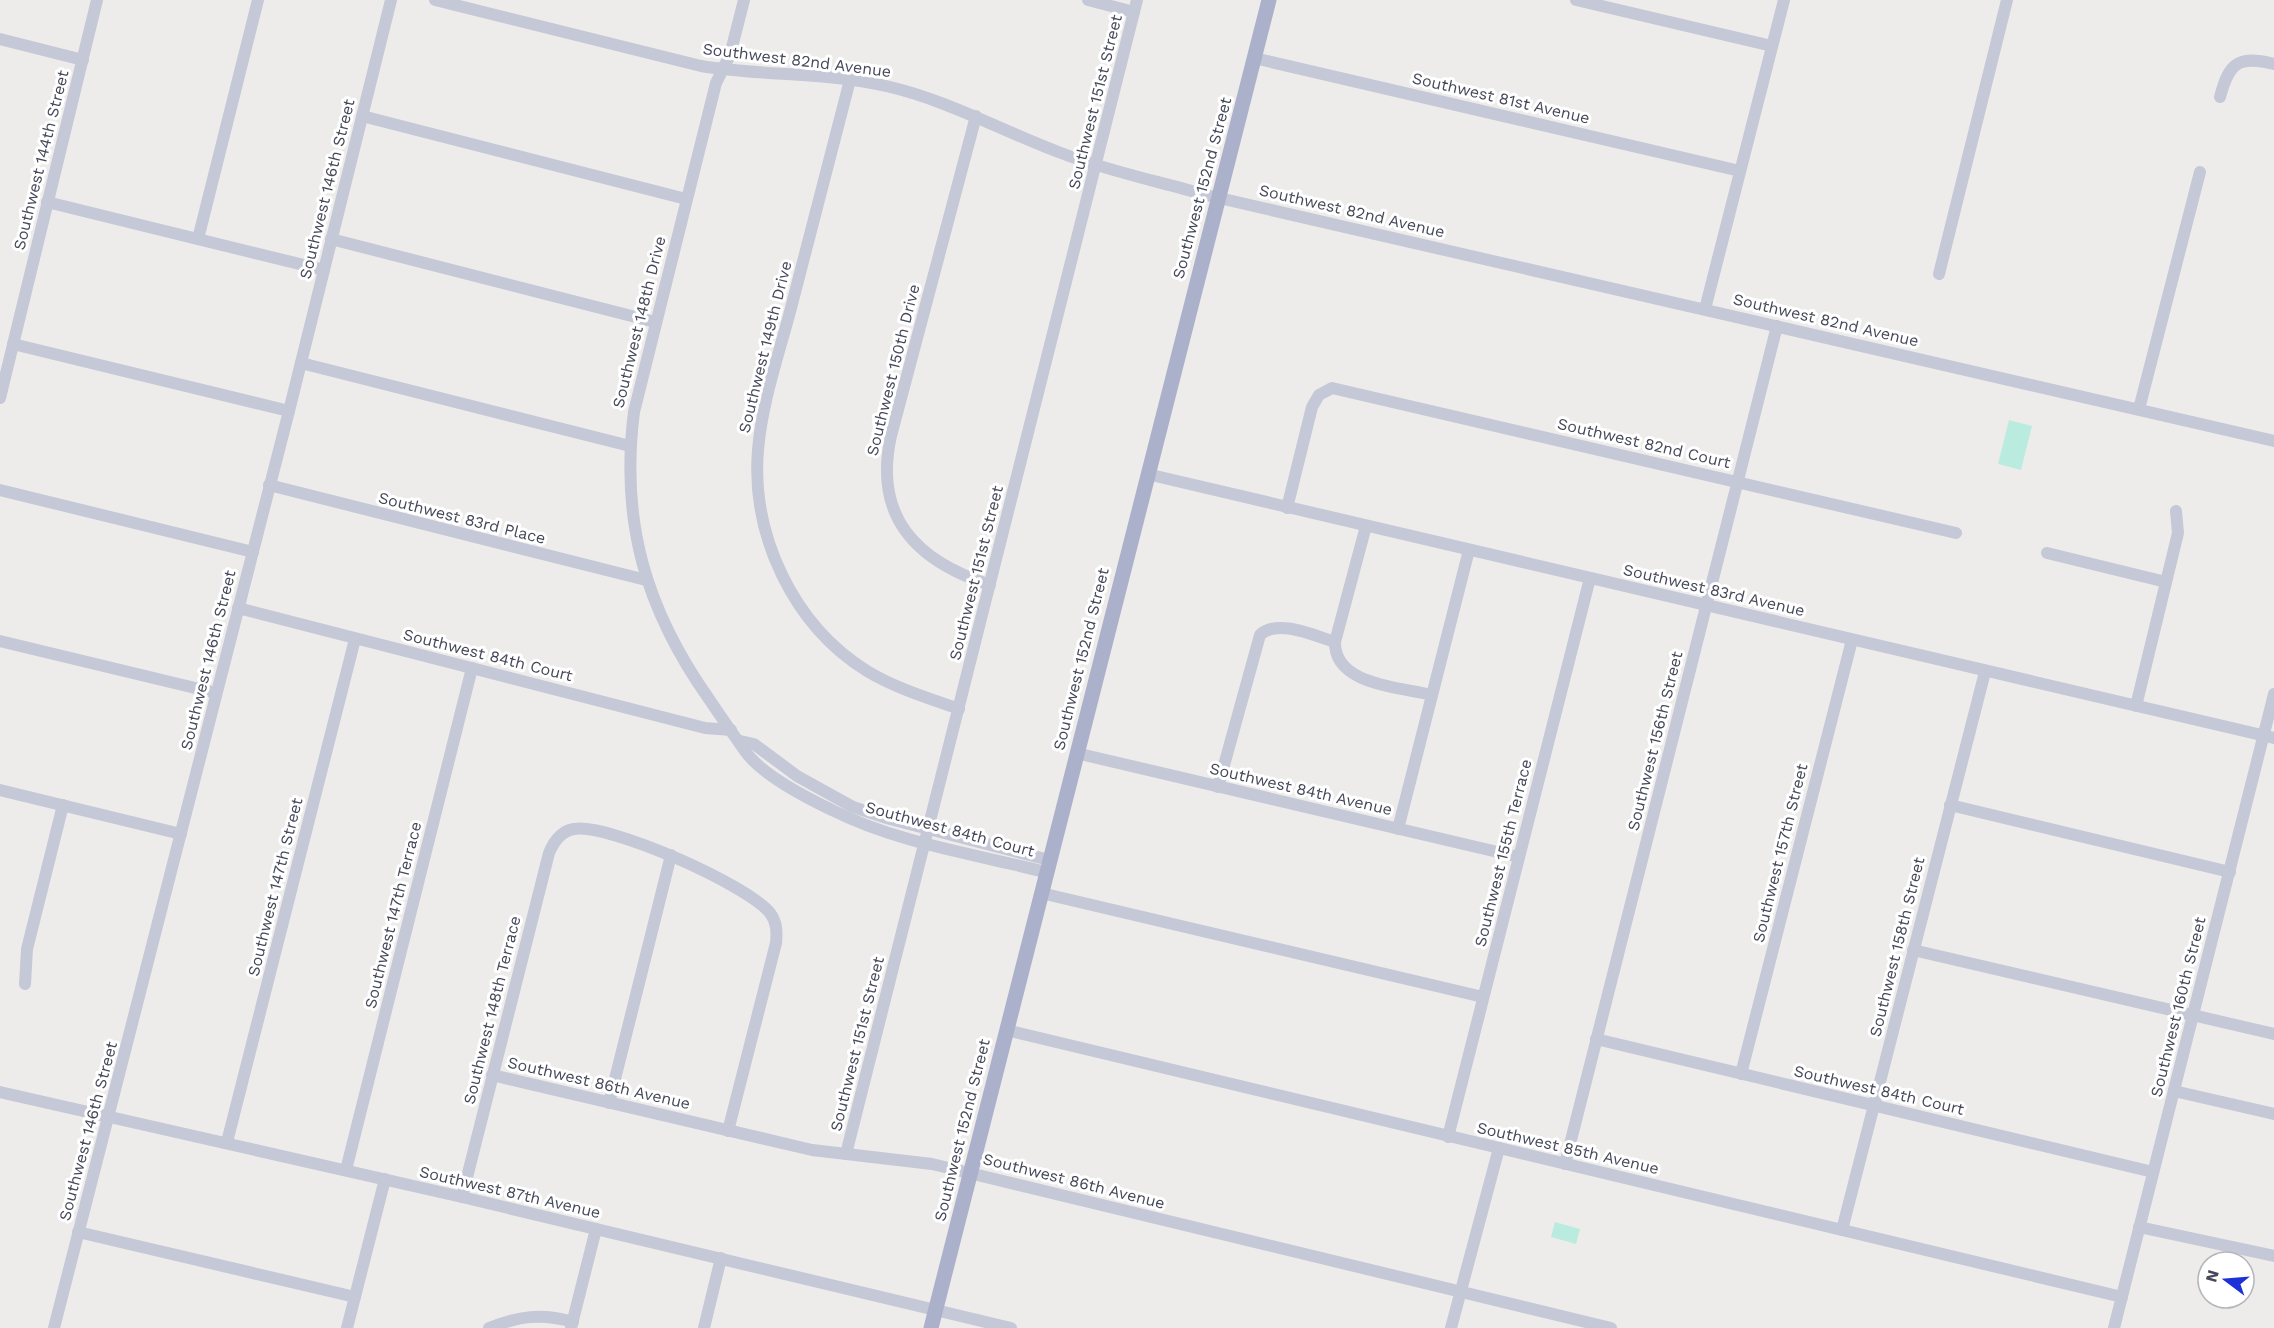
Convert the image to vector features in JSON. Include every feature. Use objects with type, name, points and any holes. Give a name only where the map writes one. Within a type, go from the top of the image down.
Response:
[{"type":"main road","name":"Southwest 152nd Street","points":[[932,1328],[1047,866],[1269,0]]},
{"type":"street","name":"Southwest 144th Street","points":[[0,398],[97,0]]},
{"type":"street","points":[[198,240],[258,0]]},
{"type":"street","name":"Southwest 146th Street","points":[[54,1328],[289,411],[390,0]]},
{"type":"street","name":"Southwest 82nd Avenue","points":[[435,0],[723,70],[850,80],[917,94],[1095,166],[1218,198],[2272,439]]},
{"type":"street","name":"Southwest 148th Drive","points":[[740,741],[677,650],[646,580],[631,513],[630,446],[638,389],[716,82],[730,55],[744,0]]},
{"type":"street","points":[[1088,0],[1136,6]]},
{"type":"street","points":[[1576,0],[1772,46]]},
{"type":"street","points":[[1705,309],[1784,0]]},
{"type":"street","points":[[1939,274],[2007,0]]},
{"type":"street","name":"Southwest 151st Street","points":[[846,1154],[1136,6]]},
{"type":"street","points":[[0,39],[83,60]]},
{"type":"street","name":"Southwest 81st Avenue","points":[[1254,58],[1740,171]]},
{"type":"street","points":[[2220,97],[2227,72],[2231,67],[2248,60],[2274,64]]},
{"type":"street","name":"Southwest 149th Drive","points":[[850,80],[765,408],[758,449],[761,511],[780,570],[802,608],[833,644],[866,670],[885,681],[959,709]]},
{"type":"street","points":[[362,116],[687,199]]},
{"type":"street","name":"Southwest 150th Drive","points":[[976,116],[891,436],[886,479],[897,519],[922,551],[944,566],[990,585]]},
{"type":"street","points":[[2139,409],[2200,172]]},
{"type":"street","points":[[47,202],[324,270]]},
{"type":"street","points":[[332,239],[655,322]]},
{"type":"street","name":"Southwest 156th Street","points":[[1565,1164],[1777,327]]},
{"type":"street","points":[[13,344],[289,411]]},
{"type":"street","points":[[301,363],[630,446]]},
{"type":"street","name":"Southwest 82nd Court","points":[[1287,508],[1312,406],[1323,391],[1332,388],[1956,533]]},
{"type":"street","name":"Southwest 83rd Avenue","points":[[1147,474],[2269,737]]},
{"type":"street","name":"Southwest 83rd Place","points":[[269,486],[646,580]]},
{"type":"street","points":[[0,490],[253,552]]},
{"type":"street","points":[[2136,706],[2178,533],[2176,511]]},
{"type":"street","points":[[1366,526],[1335,642],[1337,658],[1352,675],[1432,695]]},
{"type":"street","points":[[1398,829],[1469,550]]},
{"type":"street","points":[[2047,553],[2166,582]]},
{"type":"street","name":"Southwest 155th Terrace","points":[[1448,1137],[1590,578]]},
{"type":"street","name":"Southwest 84th Court","points":[[238,608],[705,728],[731,730]]},
{"type":"street","points":[[1218,787],[1254,647],[1264,631],[1284,628],[1335,642]]},
{"type":"street","name":"Southwest 147th Street","points":[[227,1142],[355,639]]},
{"type":"street","name":"Southwest 157th Street","points":[[1741,1074],[1852,640]]},
{"type":"street","points":[[0,641],[216,693]]},
{"type":"street","name":"Southwest 147th Terrace","points":[[346,1170],[472,668]]},
{"type":"street","name":"Southwest 158th Street","points":[[1842,1230],[1985,672]]},
{"type":"street","name":"Southwest 160th Street","points":[[2114,1328],[2230,872],[2269,737],[2274,694]]},
{"type":"street","name":"Southwest 84th Court","points":[[740,741],[754,744],[797,776],[853,807],[1047,866]]},
{"type":"street","name":"Southwest 84th Court","points":[[740,741],[746,752],[762,766],[818,803],[872,826],[925,842],[1047,866]]},
{"type":"street","name":"Southwest 84th Avenue","points":[[1076,753],[1519,857]]},
{"type":"street","points":[[0,790],[181,834]]},
{"type":"street","points":[[25,984],[27,949],[63,805]]},
{"type":"street","points":[[1950,805],[2230,872]]},
{"type":"street","name":"Southwest 148th Terrace","points":[[462,1197],[552,846],[561,834],[573,829],[587,829],[671,855]]},
{"type":"street","points":[[609,1103],[671,855],[750,898],[771,914],[776,928],[776,943],[728,1131]]},
{"type":"street","points":[[1041,893],[1483,997]]},
{"type":"street","points":[[1913,950],[2274,1034]]},
{"type":"street","name":"Southwest 85th Avenue","points":[[1006,1030],[2122,1297]]},
{"type":"street","name":"Southwest 84th Court","points":[[1596,1039],[2153,1172]]},
{"type":"street","name":"Southwest 86th Avenue","points":[[492,1075],[803,1149],[909,1160],[970,1173],[1611,1328]]},
{"type":"street","points":[[2174,1091],[2274,1114]]},
{"type":"street","name":"Southwest 87th Avenue","points":[[0,1092],[227,1142],[1011,1328]]},
{"type":"street","points":[[1451,1328],[1499,1148]]},
{"type":"street","points":[[347,1328],[385,1179]]},
{"type":"street","points":[[2139,1227],[2274,1256]]},
{"type":"street","points":[[489,1328],[528,1315],[547,1316],[572,1325],[596,1229]]},
{"type":"street","points":[[78,1232],[355,1297]]},
{"type":"street","points":[[704,1328],[721,1258]]},
{"type":"green space","points":[[2009,420],[2032,426],[2021,470],[1998,464]]},
{"type":"green space","points":[[1555,1222],[1580,1229],[1576,1244],[1551,1237]]}]
